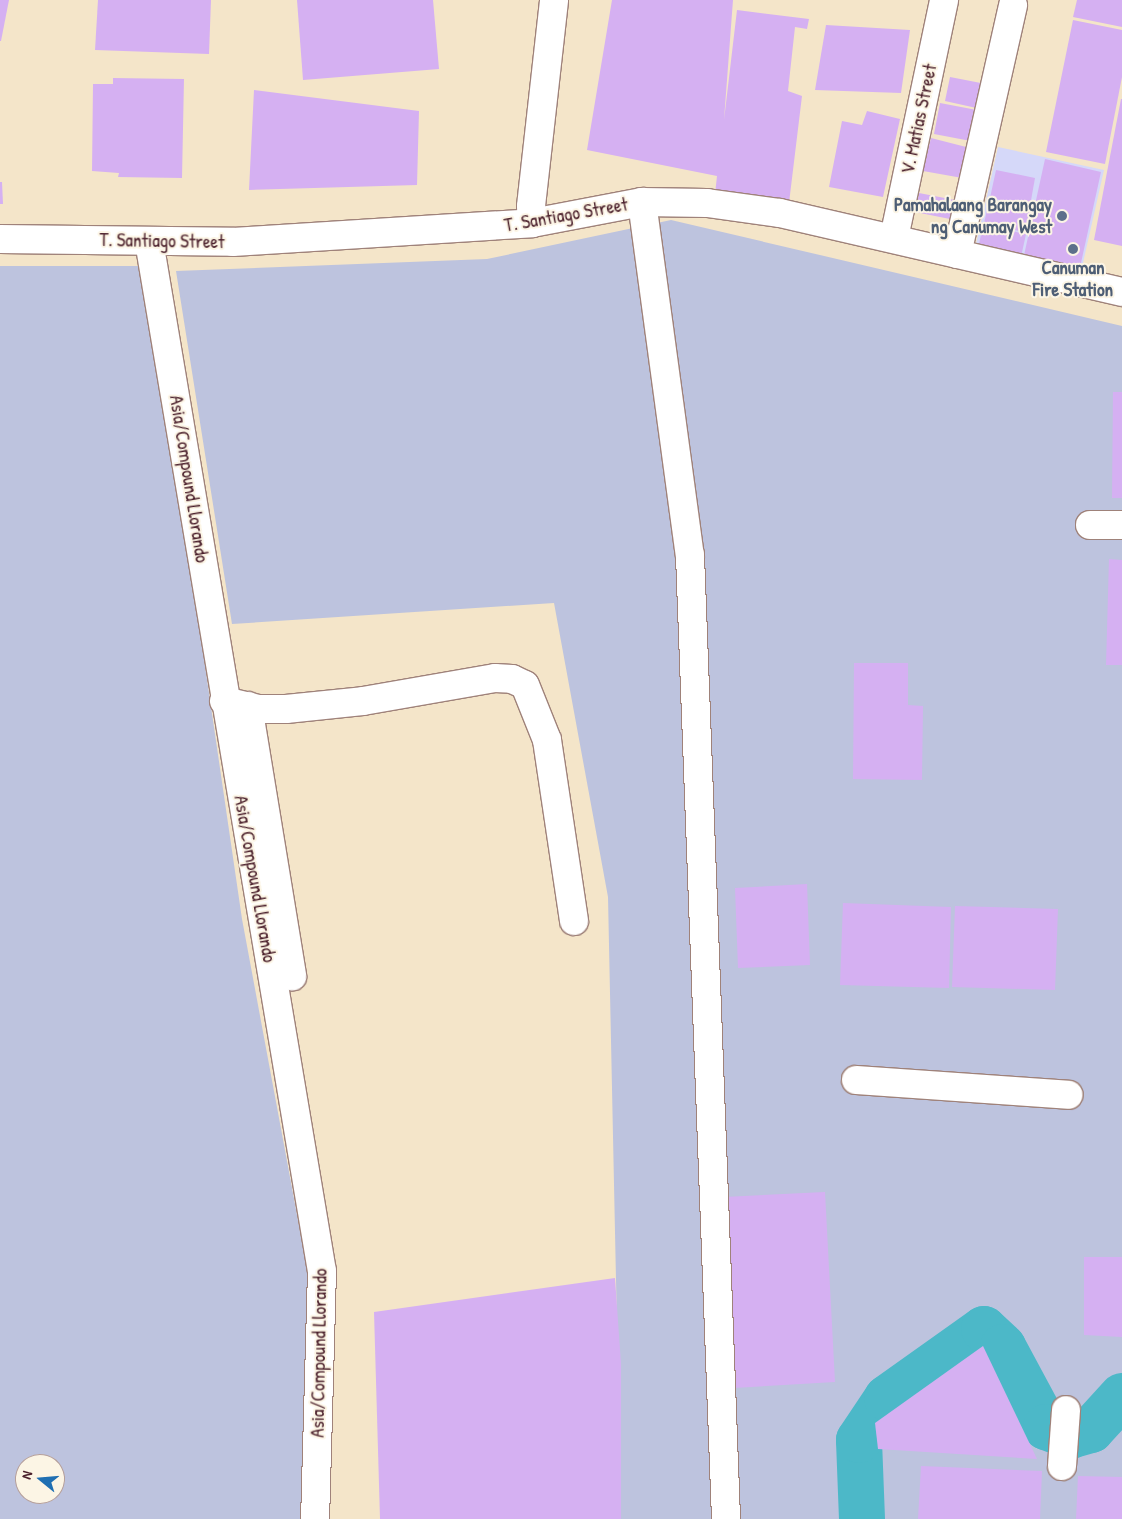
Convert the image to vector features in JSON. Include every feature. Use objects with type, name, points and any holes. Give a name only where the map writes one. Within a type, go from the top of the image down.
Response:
[{"type":"street","points":[[532,224],[531,206],[554,0]]},
{"type":"street","name":"V. Matias Street","points":[[894,238],[944,0]]},
{"type":"street","points":[[957,254],[1013,5]]},
{"type":"street","points":[[642,202],[690,554],[726,1519]]},
{"type":"street","name":"T. Santiago Street","points":[[0,239],[233,242],[532,224],[642,202],[743,207],[894,238],[1122,292]]},
{"type":"street","name":"Asia/Compound Llorando","points":[[149,241],[236,703],[322,1271],[315,1519]]},
{"type":"street","points":[[1090,525],[1122,524]]},
{"type":"street","points":[[292,976],[236,703],[286,709],[363,701],[495,678],[512,678],[525,685],[547,740],[574,921]]},
{"type":"street","points":[[856,1080],[1068,1095]]},
{"type":"street","points":[[1062,1466],[1066,1410]]},
{"type":"shaded area","points":[[998,147],[1104,170],[1080,276],[974,253]]},
{"type":"shaded area","points":[[671,220],[1122,326],[1122,1519],[879,1519],[865,1443],[843,1430],[841,1519],[621,1519],[608,897],[554,603],[232,624],[176,271],[487,259]]},
{"type":"shaded area","points":[[0,266],[141,266],[196,604],[242,919],[308,1274],[312,1341],[308,1519],[0,1519]]},
{"type":"building","points":[[0,0],[9,0],[1,41],[0,41]]},
{"type":"building","points":[[98,0],[211,0],[209,54],[95,50]]},
{"type":"building","points":[[297,0],[433,0],[439,69],[303,80]]},
{"type":"building","points":[[612,0],[733,0],[724,120],[737,10],[809,19],[807,29],[795,27],[788,91],[802,96],[789,203],[715,194],[717,176],[587,150]]},
{"type":"building","points":[[1077,0],[1122,0],[1122,27],[1073,17]]},
{"type":"building","points":[[1073,20],[1122,30],[1122,77],[1105,164],[1046,152]]},
{"type":"building","points":[[826,25],[910,30],[901,93],[815,90]]},
{"type":"building","points":[[950,77],[986,84],[981,109],[945,101]]},
{"type":"building","points":[[113,78],[184,79],[182,178],[118,177],[119,173],[92,171],[93,84],[113,84]]},
{"type":"building","points":[[254,90],[419,111],[417,185],[249,190]]},
{"type":"building","points":[[1122,99],[1122,246],[1094,240]]},
{"type":"building","points":[[940,103],[982,111],[976,142],[934,134]]},
{"type":"building","points":[[867,111],[900,119],[883,197],[829,187],[842,121],[862,125]]},
{"type":"building","points":[[931,138],[974,149],[968,179],[923,171]]},
{"type":"building","name":"Pamahalaang Barangay ng Canumay West","points":[[1045,159],[1101,172],[1079,272],[1023,260]]},
{"type":"building","points":[[996,170],[1035,178],[1030,206],[990,198]]},
{"type":"building","points":[[0,182],[2,182],[3,204],[0,204]]},
{"type":"building","points":[[919,193],[960,201],[955,220],[915,212]]},
{"type":"building","points":[[989,202],[1030,211],[1024,232],[984,223]]},
{"type":"building","points":[[983,225],[1026,234],[1021,257],[978,249]]},
{"type":"building","points":[[1113,392],[1122,392],[1122,498],[1112,498]]},
{"type":"building","points":[[1109,559],[1122,560],[1122,665],[1106,665]]},
{"type":"building","points":[[854,663],[908,663],[908,705],[923,706],[922,780],[853,779]]},
{"type":"building","points":[[807,884],[810,965],[738,968],[735,888]]},
{"type":"building","points":[[843,903],[951,907],[949,988],[840,985]]},
{"type":"building","points":[[955,906],[1058,909],[1055,990],[952,987]]},
{"type":"building","points":[[825,1192],[835,1382],[734,1388],[724,1197]]},
{"type":"building","points":[[1084,1257],[1122,1257],[1122,1337],[1084,1335]]},
{"type":"building","points":[[615,1278],[621,1364],[621,1519],[380,1519],[374,1312]]},
{"type":"building","points":[[983,1346],[1037,1459],[878,1449],[875,1423]]},
{"type":"building","points":[[921,1466],[1042,1471],[1040,1519],[918,1519]]},
{"type":"building","points":[[1078,1476],[1122,1477],[1122,1519],[1076,1519]]},
{"type":"waterway","points":[[862,1519],[859,1440],[887,1398],[984,1329],[1003,1347],[1046,1427],[1070,1436],[1091,1430],[1122,1396]]},
{"type":"place","name":"Pamahalaang Barangay ng Canumay West","points":[[1062,216]]},
{"type":"place","name":"Canuman Fire Station","points":[[1073,249]]}]
